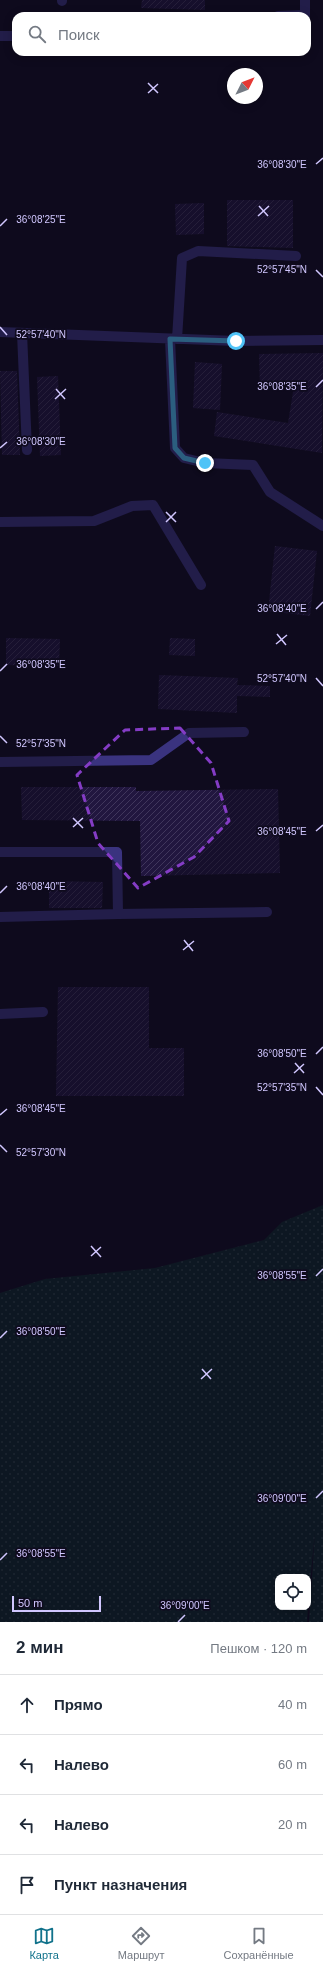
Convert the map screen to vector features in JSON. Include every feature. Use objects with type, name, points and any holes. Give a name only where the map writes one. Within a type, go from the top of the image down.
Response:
[{"type":"lane","points":[[305,12],[306,0]]},
{"type":"lane","points":[[0,36],[12,36]]},
{"type":"lane","points":[[296,256],[198,251],[182,258],[174,339],[175,448],[184,458],[205,463],[253,465],[270,492],[323,526]]},
{"type":"lane","points":[[0,332],[236,341],[323,340]]},
{"type":"lane","points":[[22,333],[26,450]]},
{"type":"lane","points":[[0,522],[94,521],[132,506],[153,505],[201,585]]},
{"type":"lane","points":[[0,762],[151,760],[189,733],[244,732]]},
{"type":"lane","points":[[0,852],[117,852],[118,914]]},
{"type":"lane","points":[[0,917],[267,912]]},
{"type":"lane","points":[[0,1014],[43,1012]]},
{"type":"highlighted area","points":[[180,728],[211,763],[229,821],[194,857],[138,888],[98,843],[77,775],[125,730]]},
{"type":"green space","points":[[323,1205],[323,1622],[309,1622],[311,1610],[315,1531],[311,1574],[275,1574],[275,1610],[308,1610],[307,1622],[0,1622],[0,1293],[45,1279],[155,1268],[264,1240],[282,1222]]},
{"type":"building","points":[[142,0],[205,0],[205,10],[141,8]]},
{"type":"building","points":[[227,200],[293,200],[293,248],[227,246]]},
{"type":"building","points":[[204,203],[204,234],[176,235],[175,204]]},
{"type":"building","points":[[323,353],[322,453],[214,436],[217,412],[288,423],[294,386],[260,388],[259,354]]},
{"type":"building","points":[[195,362],[222,364],[220,410],[193,408]]},
{"type":"building","points":[[0,371],[17,371],[20,455],[2,455]]},
{"type":"building","points":[[58,376],[61,455],[40,456],[37,377]]},
{"type":"building","points":[[275,546],[317,551],[310,616],[268,611]]},
{"type":"building","points":[[6,638],[60,639],[59,666],[6,665]]},
{"type":"building","points":[[170,638],[195,639],[195,656],[169,655]]},
{"type":"building","points":[[159,675],[238,678],[237,685],[270,686],[270,697],[237,696],[237,713],[158,709]]},
{"type":"building","points":[[21,787],[136,787],[136,791],[278,789],[280,873],[141,876],[140,821],[22,820]]},
{"type":"building","points":[[49,881],[103,882],[102,908],[49,908]]},
{"type":"building","points":[[58,987],[149,987],[149,1048],[184,1048],[184,1096],[56,1096]]},
{"type":"route","points":[[205,463],[184,458],[175,448],[170,339],[236,341]]}]
